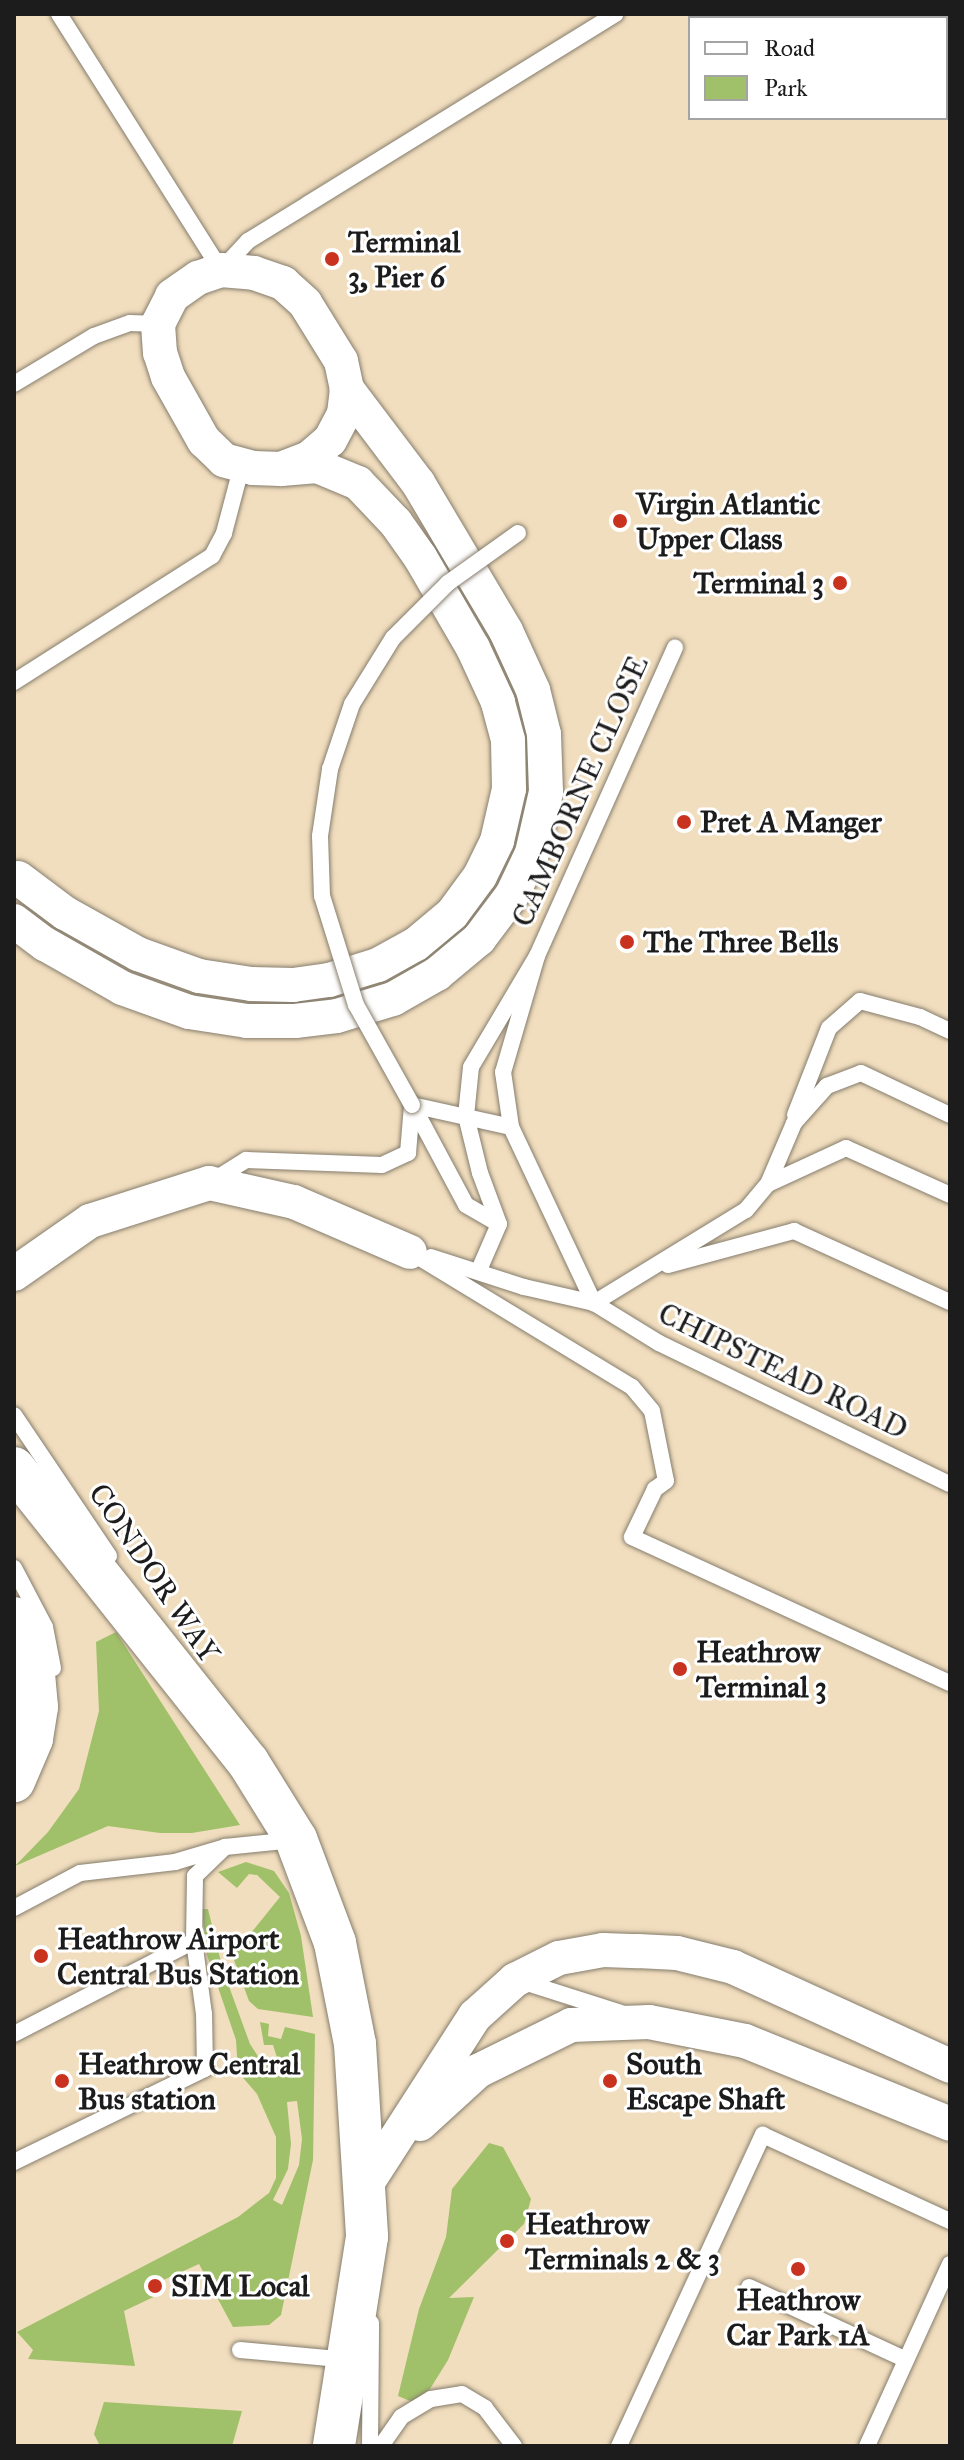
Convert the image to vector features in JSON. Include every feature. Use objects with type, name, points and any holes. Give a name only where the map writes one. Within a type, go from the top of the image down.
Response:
[{"type":"street","points":[[18,878],[65,913],[138,954],[199,976],[251,984],[293,985],[329,980],[378,965],[416,944],[452,914],[480,876],[497,841],[509,789],[509,764],[508,740],[498,702],[473,648],[420,557],[396,523],[358,483],[317,466],[281,469],[242,465],[224,460],[204,441],[168,377],[160,353],[158,324],[172,296],[198,278],[221,270],[254,273],[283,283],[305,303],[341,361],[347,389],[344,414],[330,440],[309,458],[281,469]]},
{"type":"street","points":[[14,921],[45,944],[136,993],[189,1012],[247,1021],[295,1021],[337,1016],[393,999],[437,974],[479,939],[512,895],[532,853],[546,792],[544,734],[533,690],[506,631],[431,505],[347,389]]},
{"type":"street","points":[[14,1274],[90,1221],[209,1183],[294,1202],[410,1252]]},
{"type":"street","points":[[14,1468],[248,1762],[296,1839],[335,1943],[352,2029],[367,2237],[334,2446]]},
{"type":"street","points":[[14,1618],[33,1663],[37,1707],[32,1739],[14,1781]]},
{"type":"street","points":[[364,2188],[475,2016],[515,1980],[559,1958],[603,1950],[677,1953],[733,1967],[950,2066]]},
{"type":"street","points":[[364,2188],[435,2107],[478,2071],[571,2025],[649,2022],[745,2041],[950,2124]]},
{"type":"lane","points":[[59,14],[221,270],[248,241],[616,14]]},
{"type":"lane","points":[[14,384],[94,336],[130,323],[158,324]]},
{"type":"lane","points":[[14,682],[212,556],[224,533],[242,465]]},
{"type":"lane","points":[[479,1270],[499,1224],[466,1205],[356,1005],[322,896],[320,836],[330,769],[352,704],[393,638],[448,583],[518,533]]},
{"type":"lane","name":"CAMBORNE CLOSE","points":[[499,1224],[480,1173],[466,1116],[471,1067],[537,956],[675,648]]},
{"type":"lane","name":"CAMBORNE CLOSE","points":[[537,956],[503,1072],[511,1127],[594,1303]]},
{"type":"lane","points":[[768,1184],[829,1028],[860,1001],[920,1017],[950,1031]]},
{"type":"lane","points":[[410,1252],[479,1270],[524,1287],[594,1303],[746,1210],[768,1184],[794,1123],[827,1086],[861,1073],[950,1115]]},
{"type":"lane","points":[[412,1105],[511,1127]]},
{"type":"lane","points":[[209,1183],[246,1160],[382,1165],[408,1153],[412,1105]]},
{"type":"lane","points":[[768,1184],[846,1148],[950,1195]]},
{"type":"lane","points":[[655,1268],[794,1231],[950,1302]]},
{"type":"lane","points":[[410,1252],[632,1387],[652,1411],[666,1481],[655,1489],[632,1537],[950,1683]]},
{"type":"lane","name":"CHIPSTEAD ROAD","points":[[594,1303],[659,1343],[950,1484]]},
{"type":"lane","name":"CONDOR WAY","points":[[14,1415],[248,1762]]},
{"type":"lane","points":[[14,1568],[45,1627],[53,1662],[53,1704],[44,1746],[14,1797]]},
{"type":"lane","points":[[14,1908],[80,1873],[175,1862],[225,1847],[296,1839]]},
{"type":"lane","points":[[14,2162],[205,2069],[204,2014],[194,1941],[195,1876],[225,1847]]},
{"type":"lane","points":[[14,2034],[194,1941]]},
{"type":"lane","points":[[515,1980],[649,2022]]},
{"type":"lane","points":[[619,2446],[763,2135],[950,2221]]},
{"type":"lane","points":[[367,2237],[372,2355],[370,2446]]},
{"type":"lane","points":[[867,2446],[906,2360],[944,2290],[950,2264]]},
{"type":"lane","points":[[749,2287],[906,2360]]},
{"type":"lane","points":[[240,2350],[350,2360]]},
{"type":"lane","points":[[381,2446],[401,2417],[431,2399],[462,2394],[485,2408],[514,2446]]},
{"type":"green space","points":[[116,1632],[240,1825],[192,1833],[160,1833],[108,1826],[15,1866],[48,1832],[79,1789],[99,1711],[96,1642]]},
{"type":"green space","points":[[246,1862],[274,1871],[289,1893],[301,1936],[313,2017],[258,2009],[249,2001],[234,1960],[235,1953],[280,1897],[257,1875],[249,1874],[237,1888],[218,1872]]},
{"type":"green space","points":[[202,1909],[208,1909],[223,1970],[250,2044],[261,2061],[281,2070],[273,2045],[264,2045],[260,2022],[269,2024],[268,2036],[281,2039],[285,2027],[315,2034],[313,2160],[281,2315],[269,2325],[233,2327],[199,2264],[159,2282],[162,2293],[124,2311],[135,2366],[28,2359],[33,2350],[17,2332],[238,2217],[269,2193],[276,2178],[276,2137],[257,2094],[238,2072],[236,2040],[207,1955]],"holes":[[[297,2101],[302,2139],[299,2165],[282,2205],[273,2200],[288,2169],[291,2144],[287,2102]]]},
{"type":"green space","points":[[489,2143],[503,2147],[531,2199],[524,2224],[449,2298],[474,2297],[448,2360],[420,2405],[398,2396],[419,2309],[446,2237],[452,2189]]},
{"type":"green space","points":[[104,2402],[242,2411],[232,2446],[100,2446],[94,2434]]},
{"type":"place","name":"Terminal 3, Pier 6","points":[[332,259]]},
{"type":"place","name":"Virgin Atlantic Upper Class","points":[[620,521]]},
{"type":"place","name":"Terminal 3","points":[[840,583]]},
{"type":"place","name":"Pret A Manger","points":[[684,822]]},
{"type":"place","name":"The Three Bells","points":[[627,942]]},
{"type":"place","name":"Heathrow Terminal 3","points":[[680,1669]]},
{"type":"place","name":"Heathrow Airport Central Bus Station","points":[[41,1956]]},
{"type":"place","name":"Heathrow Central Bus station","points":[[62,2081]]},
{"type":"place","name":"South Escape Shaft","points":[[610,2081]]},
{"type":"place","name":"Heathrow Terminals 2 & 3","points":[[507,2241]]},
{"type":"place","name":"Heathrow Car Park 1A","points":[[798,2269]]},
{"type":"place","name":"SIM Local","points":[[155,2286]]}]
